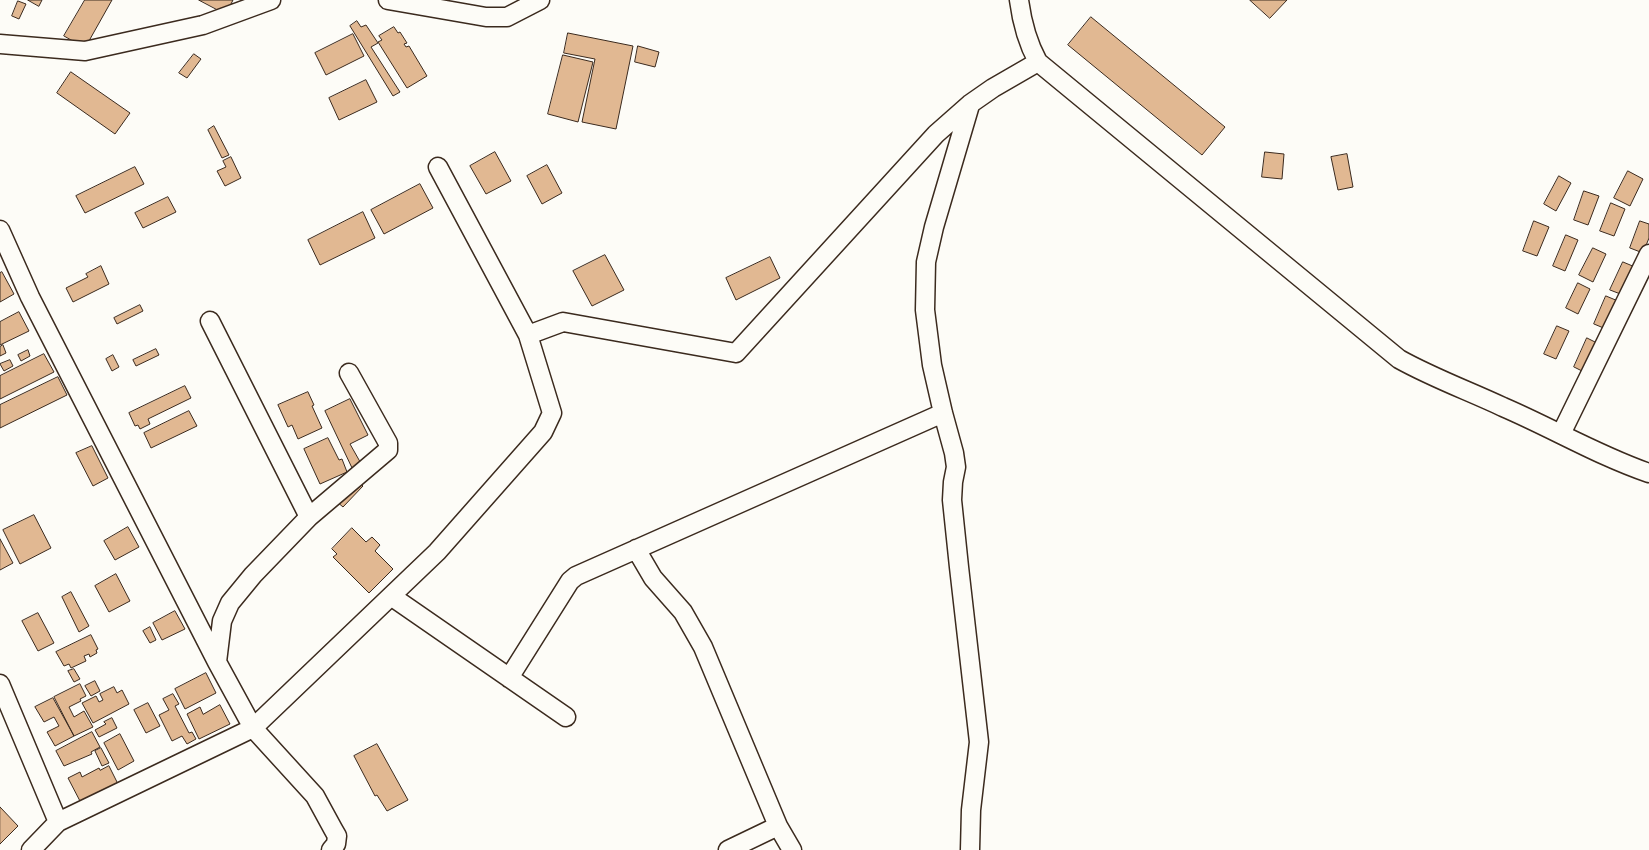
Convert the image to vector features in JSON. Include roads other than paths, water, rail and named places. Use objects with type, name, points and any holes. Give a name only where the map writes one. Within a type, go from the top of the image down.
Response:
[{"type":"street","points":[[0,44],[85,51],[203,24],[270,0]]},
{"type":"street","points":[[388,0],[493,17],[507,17],[540,0]]},
{"type":"street","points":[[1019,0],[1029,46],[1038,62],[1400,360],[1423,373],[1504,407],[1593,450],[1649,474]]},
{"type":"street","points":[[528,334],[563,322],[736,353],[936,134],[970,104],[1038,62]]},
{"type":"street","points":[[970,104],[934,227],[926,262],[925,310],[932,365],[956,467],[952,500],[958,568],[979,742],[970,810],[970,850]]},
{"type":"street","points":[[31,850],[58,822],[253,728],[437,552],[543,432],[552,413],[528,334],[438,167]]},
{"type":"street","points":[[0,230],[30,297],[217,662],[253,728],[315,796],[337,836],[336,844],[331,850]]},
{"type":"street","points":[[1561,434],[1649,254]]},
{"type":"street","points":[[210,320],[309,517]]},
{"type":"street","points":[[217,662],[222,621],[230,603],[253,575],[309,517],[388,450],[388,443],[349,373]]},
{"type":"street","points":[[509,678],[570,581],[576,576],[942,413]]},
{"type":"street","points":[[636,549],[653,578],[683,612],[703,647],[778,826],[792,850]]},
{"type":"street","points":[[391,596],[566,717]]},
{"type":"street","points":[[0,684],[58,822]]},
{"type":"street","points":[[728,850],[778,826]]}]
